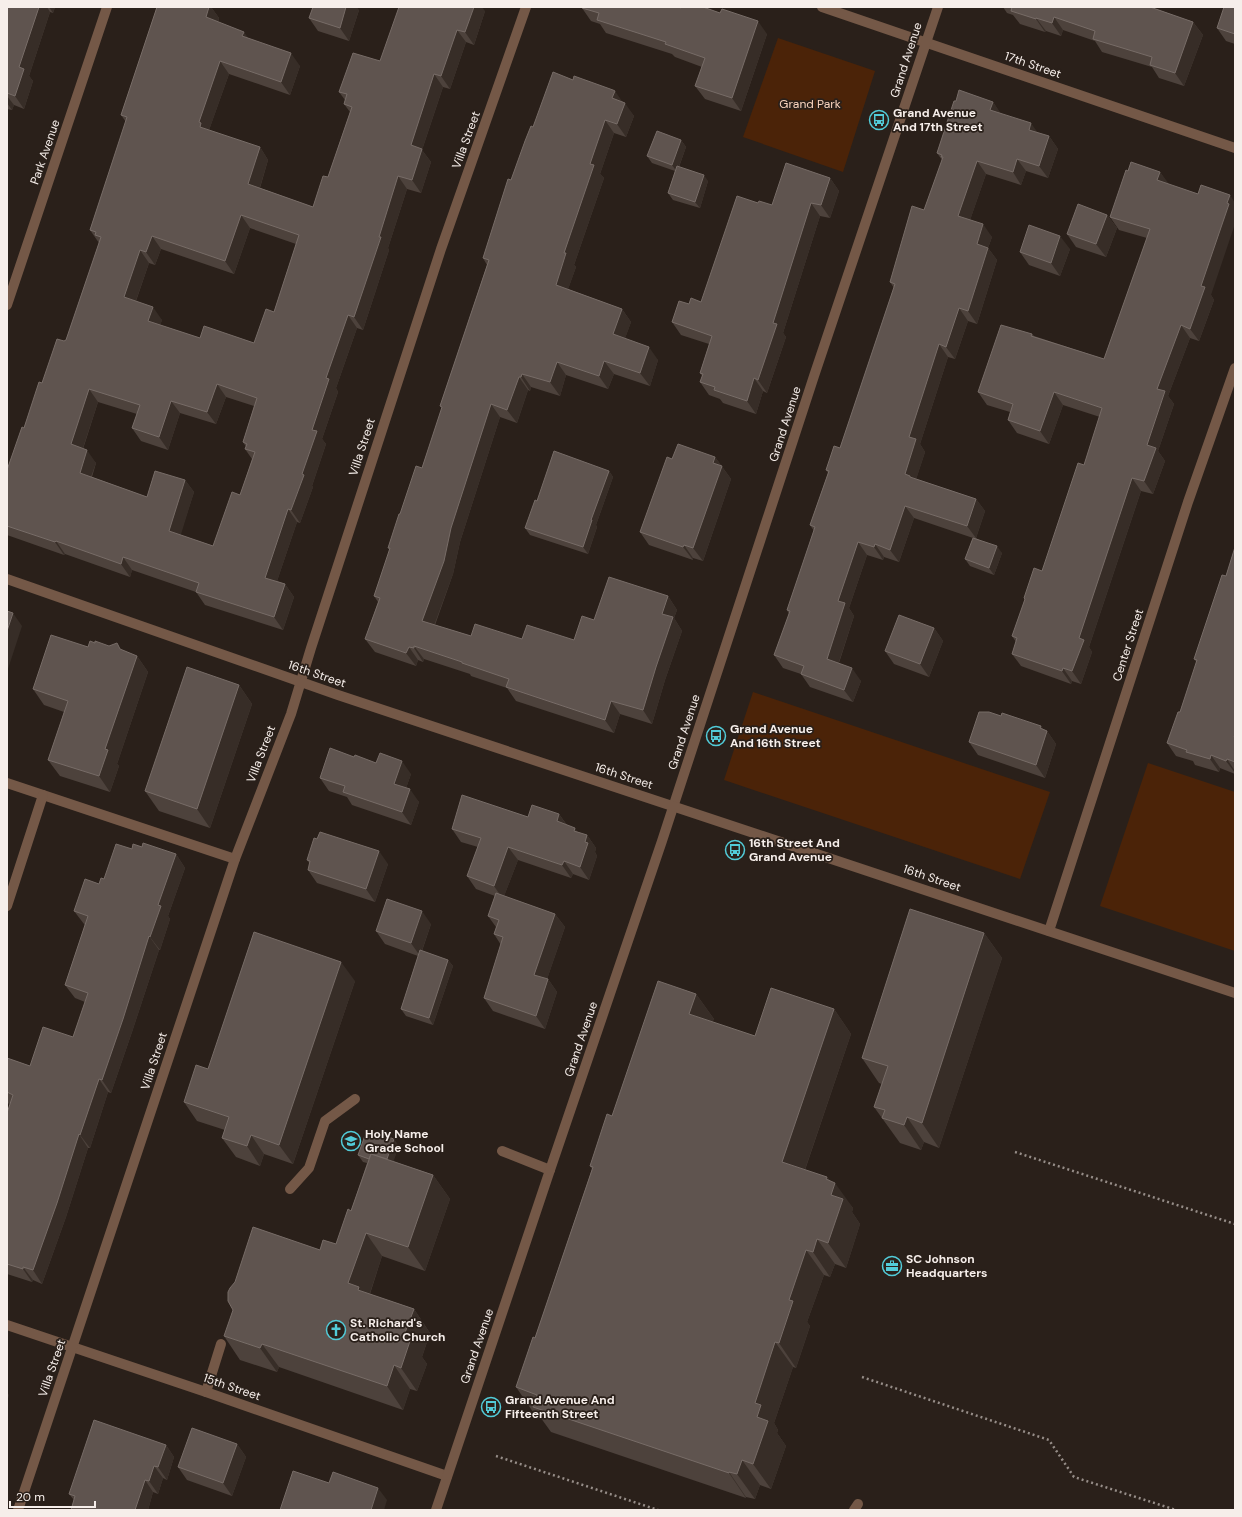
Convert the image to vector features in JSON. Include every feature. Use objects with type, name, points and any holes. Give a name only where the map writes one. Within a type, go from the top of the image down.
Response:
[{"type":"street","name":"Park Avenue","points":[[7,305],[107,7]]},
{"type":"street","name":"Villa Street","points":[[18,1510],[235,860],[290,714],[440,249],[526,7]]},
{"type":"street","name":"17th Street","points":[[822,7],[1235,148]]},
{"type":"street","name":"Grand Avenue","points":[[436,1510],[674,805],[814,376],[938,7]]},
{"type":"street","name":"Center Street","points":[[1049,931],[1188,502],[1235,368]]},
{"type":"street","name":"16th Street","points":[[7,579],[300,682],[1235,992]]},
{"type":"street","points":[[7,782],[235,860]]},
{"type":"street","points":[[7,906],[43,795]]},
{"type":"street","points":[[290,1189],[309,1168],[325,1121],[355,1099]]},
{"type":"street","points":[[502,1151],[550,1170]]},
{"type":"street","name":"15th Street","points":[[7,1325],[73,1346],[447,1476]]},
{"type":"street","points":[[206,1392],[221,1344]]},
{"type":"path","points":[[1015,1152],[1235,1224]]},
{"type":"path","points":[[862,1377],[1049,1440],[1074,1477],[1176,1510]]},
{"type":"path","points":[[496,1456],[658,1510]]},
{"type":"green space","name":"Grand Park","points":[[778,38],[875,71],[843,172],[743,137]]},
{"type":"green space","points":[[753,692],[1050,792],[1020,879],[724,780]]},
{"type":"green space","points":[[1148,763],[1235,792],[1235,951],[1100,906]]},
{"type":"building","points":[[7,7],[39,7],[19,67],[24,69],[15,96],[7,93]]},
{"type":"building","points":[[157,7],[209,7],[206,17],[244,32],[242,36],[291,53],[281,82],[220,61],[199,122],[201,123],[200,127],[260,147],[248,184],[313,207],[323,176],[328,177],[352,107],[344,104],[347,94],[339,92],[353,53],[380,61],[399,7],[474,7],[465,32],[457,30],[441,76],[434,74],[411,145],[422,149],[412,180],[398,176],[379,237],[381,237],[354,317],[348,315],[326,378],[329,379],[312,430],[317,431],[302,474],[304,475],[291,510],[288,509],[265,578],[285,584],[274,617],[196,592],[199,583],[123,557],[121,564],[56,541],[55,542],[7,526],[7,470],[22,427],[24,428],[39,382],[42,383],[57,339],[64,341],[66,340],[101,237],[95,235],[96,232],[90,230],[127,117],[121,115]],"holes":[[[241,215],[299,235],[274,312],[266,309],[254,343],[204,326],[200,338],[148,321],[153,307],[124,297],[140,250],[146,252],[152,236],[225,261]],[[217,384],[257,398],[243,442],[247,444],[245,449],[255,452],[240,495],[232,492],[213,546],[169,531],[185,480],[155,471],[147,497],[80,473],[87,450],[71,444],[89,389],[140,405],[132,428],[159,437],[171,401],[207,412]]]},
{"type":"building","points":[[313,7],[346,7],[340,28],[309,18]]},
{"type":"building","points":[[582,7],[703,7],[720,13],[722,9],[758,21],[732,98],[695,86],[705,58],[665,44],[666,42],[597,20],[599,13]]},
{"type":"building","points":[[1012,7],[1150,7],[1193,22],[1175,73],[1150,65],[1152,57],[1093,39],[1095,31],[1054,17],[1052,23],[1036,19],[1011,11]]},
{"type":"building","points":[[1224,7],[1235,7],[1235,34],[1217,28]]},
{"type":"building","points":[[553,72],[573,80],[574,76],[613,90],[615,91],[612,98],[625,103],[617,124],[605,120],[590,164],[594,165],[564,253],[566,253],[556,285],[622,309],[613,334],[649,347],[640,373],[604,361],[599,376],[557,362],[550,382],[522,374],[521,377],[519,377],[507,410],[491,404],[451,528],[444,561],[422,621],[471,636],[475,624],[522,639],[527,625],[574,640],[582,616],[594,620],[609,577],[668,596],[662,614],[673,617],[643,710],[611,701],[605,720],[506,687],[509,679],[462,662],[414,646],[414,648],[409,647],[406,653],[365,639],[380,598],[374,596],[390,548],[388,548],[399,514],[416,466],[422,468],[442,407],[440,406],[489,260],[483,258],[508,179],[511,180],[531,126],[533,127]]},
{"type":"building","points":[[959,90],[993,102],[990,110],[1031,123],[1029,130],[1049,136],[1039,166],[1017,159],[1013,172],[977,161],[958,216],[983,224],[977,244],[988,248],[968,311],[959,308],[946,347],[939,344],[909,437],[916,439],[905,474],[976,499],[967,526],[905,506],[890,550],[875,544],[874,547],[858,542],[838,601],[845,603],[827,659],[852,668],[844,690],[801,674],[804,666],[774,655],[790,611],[787,610],[815,527],[810,525],[829,471],[826,470],[834,446],[840,448],[895,284],[890,282],[912,206],[924,210],[943,157],[937,153]]},
{"type":"building","points":[[657,131],[681,140],[672,165],[647,156]]},
{"type":"building","points":[[1131,162],[1160,172],[1157,180],[1198,194],[1201,185],[1230,195],[1227,203],[1229,204],[1201,286],[1205,287],[1190,329],[1181,325],[1157,389],[1165,391],[1147,445],[1156,448],[1144,481],[1132,478],[1079,638],[1084,640],[1072,671],[1063,668],[1062,671],[1012,654],[1017,638],[1012,636],[1034,568],[1042,571],[1078,463],[1084,465],[1102,408],[1054,392],[1040,431],[1008,420],[1013,404],[978,392],[1001,325],[1104,359],[1150,229],[1110,217],[1126,170],[1128,171]]},
{"type":"building","points":[[786,163],[830,178],[821,205],[811,203],[773,323],[777,324],[758,380],[754,378],[747,401],[714,390],[715,387],[700,382],[703,374],[700,373],[712,336],[672,322],[679,301],[689,304],[691,298],[701,302],[737,196],[758,203],[759,201],[772,205]]},
{"type":"building","points":[[677,166],[704,175],[695,202],[668,193]]},
{"type":"building","points":[[1078,204],[1107,215],[1096,244],[1067,234]]},
{"type":"building","points":[[1029,225],[1060,236],[1051,263],[1020,252]]},
{"type":"building","points":[[678,444],[715,457],[713,463],[722,466],[693,548],[684,545],[683,547],[640,532],[667,457],[672,459]]},
{"type":"building","points":[[554,451],[609,471],[583,547],[525,528],[535,500],[537,501]]},
{"type":"building","points":[[973,538],[997,546],[989,568],[965,559]]},
{"type":"building","points":[[1235,547],[1235,762],[1227,759],[1226,761],[1211,755],[1210,759],[1186,752],[1187,750],[1167,743],[1178,712],[1180,712],[1197,660],[1194,659],[1222,575],[1226,576]]},
{"type":"building","points":[[7,611],[13,613],[7,631]]},
{"type":"building","points":[[899,615],[934,628],[920,664],[885,651]]},
{"type":"building","points":[[51,635],[88,647],[90,641],[95,643],[95,641],[109,646],[117,643],[120,649],[137,656],[105,749],[108,750],[99,776],[48,760],[68,701],[33,689]]},
{"type":"building","points":[[187,667],[239,685],[197,809],[145,791]]},
{"type":"building","points":[[979,712],[989,712],[1001,716],[1002,713],[1041,726],[1040,728],[1047,731],[1036,765],[969,742]]},
{"type":"building","points":[[330,748],[376,763],[380,753],[402,761],[394,784],[410,789],[402,812],[343,792],[345,786],[320,778]]},
{"type":"building","points":[[462,795],[528,817],[532,805],[559,814],[557,821],[575,828],[574,831],[587,835],[585,842],[588,843],[580,867],[564,861],[562,865],[508,847],[494,886],[467,876],[481,838],[452,829]]},
{"type":"building","points":[[320,832],[379,851],[366,889],[308,870],[310,861],[307,860],[314,838],[317,839]]},
{"type":"building","points":[[143,843],[176,854],[158,905],[161,906],[150,937],[149,936],[123,1019],[102,1080],[99,1079],[80,1135],[79,1134],[57,1203],[33,1270],[23,1267],[23,1269],[7,1264],[7,1113],[13,1095],[7,1092],[7,1058],[30,1066],[43,1027],[73,1037],[88,993],[65,985],[88,916],[74,911],[85,879],[99,884],[101,878],[104,879],[116,844],[132,849],[133,844],[142,847]]},
{"type":"building","points":[[496,893],[555,914],[534,975],[548,979],[536,1016],[484,998],[503,937],[494,934],[499,920],[488,916]]},
{"type":"building","points":[[387,899],[422,911],[411,943],[376,931]]},
{"type":"building","points":[[910,909],[984,933],[922,1123],[907,1117],[904,1125],[882,1118],[885,1110],[874,1107],[888,1066],[862,1058]]},
{"type":"building","points":[[254,932],[341,962],[279,1145],[251,1135],[247,1146],[222,1138],[229,1117],[184,1102],[196,1065],[208,1069]]},
{"type":"building","points":[[420,950],[448,960],[429,1018],[401,1009]]},
{"type":"building","points":[[658,981],[696,994],[689,1014],[755,1036],[771,988],[834,1009],[782,1162],[827,1177],[826,1179],[835,1183],[831,1195],[843,1199],[828,1243],[817,1239],[813,1252],[806,1250],[789,1300],[793,1301],[779,1343],[775,1342],[755,1403],[761,1405],[757,1417],[768,1421],[753,1464],[742,1460],[737,1474],[729,1473],[533,1407],[537,1395],[516,1387],[533,1337],[535,1338],[593,1167],[590,1166],[607,1114],[612,1116]]},
{"type":"building","points":[[367,1130],[394,1139],[387,1159],[371,1154],[369,1159],[358,1155]]},
{"type":"building","points":[[371,1154],[433,1175],[408,1247],[366,1233],[348,1283],[359,1287],[358,1290],[414,1309],[403,1338],[410,1341],[401,1368],[394,1365],[387,1386],[262,1344],[260,1348],[224,1336],[233,1310],[228,1301],[228,1292],[235,1282],[253,1227],[320,1250],[323,1240],[336,1244],[348,1209],[351,1211]]},
{"type":"building","points":[[94,1420],[166,1445],[158,1467],[154,1466],[149,1481],[145,1480],[135,1510],[71,1510],[75,1496],[69,1494]]},
{"type":"building","points":[[192,1428],[237,1444],[223,1483],[178,1467]]},
{"type":"building","points":[[293,1471],[329,1483],[333,1472],[378,1488],[371,1510],[280,1510]]},
{"type":"place","name":"Grand Avenue And 17th Street","points":[[879,120]]},
{"type":"place","name":"Grand Avenue And 16th Street","points":[[716,736]]},
{"type":"place","name":"16th Street And Grand Avenue","points":[[735,850]]},
{"type":"place","name":"Holy Name Grade School","points":[[351,1141]]},
{"type":"place","name":"SC Johnson Headquarters","points":[[892,1266]]},
{"type":"place","name":"St. Richard's Catholic Church","points":[[336,1330]]},
{"type":"place","name":"Grand Avenue And Fifteenth Street","points":[[491,1407]]}]
